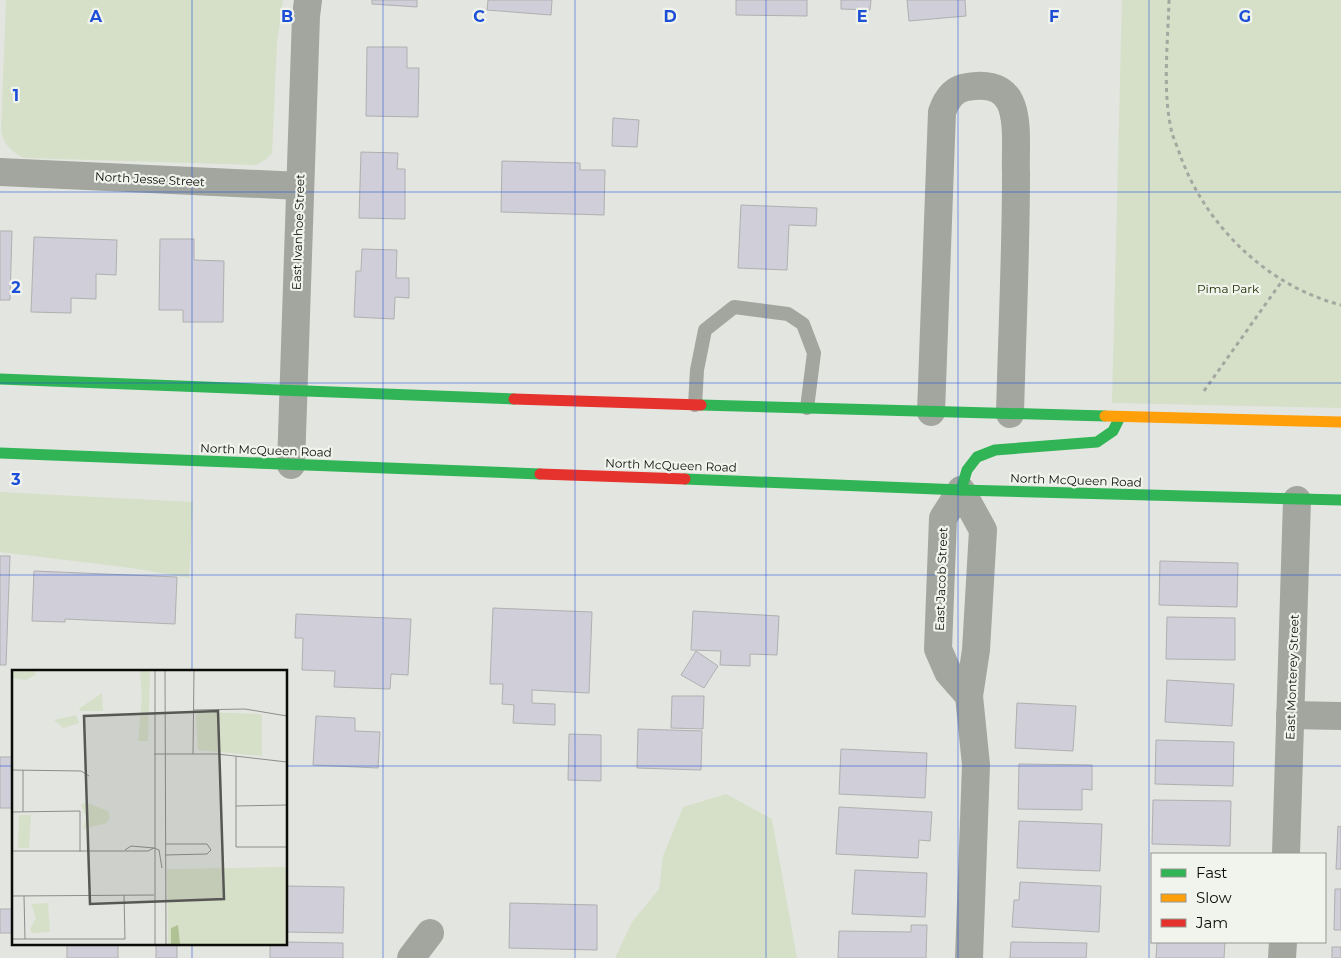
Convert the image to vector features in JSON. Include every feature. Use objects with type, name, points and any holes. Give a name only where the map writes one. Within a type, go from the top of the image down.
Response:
[{"type":"main road","points":[[0,379],[573,402],[1341,422]]},
{"type":"main road","points":[[961,490],[967,470],[977,457],[995,450],[1097,442],[1113,432],[1120,417]]},
{"type":"main road","name":"North McQueen Road","points":[[0,453],[961,490],[1341,500]]},
{"type":"street","name":"East Ivanhoe Street","points":[[291,465],[308,0]]},
{"type":"street","points":[[931,412],[942,112],[946,100],[962,88],[988,86],[1002,91],[1009,100],[1015,115],[1016,189],[1010,414]]},
{"type":"street","name":"North Jesse Street","points":[[0,172],[300,186]]},
{"type":"street","points":[[961,490],[983,530],[976,650],[969,696],[976,765],[969,958]]},
{"type":"street","name":"East Jacob Street","points":[[961,490],[943,518],[938,650],[948,672],[969,696]]},
{"type":"street","name":"East Monterey Street","points":[[1286,853],[1298,500]]},
{"type":"street","points":[[1290,715],[1341,716]]},
{"type":"street","points":[[411,958],[430,933]]},
{"type":"street","points":[[1282,958],[1283,943]]},
{"type":"lane","points":[[696,405],[697,370],[706,330],[734,307],[788,314],[802,324],[814,353],[807,408]]},
{"type":"path","points":[[1170,0],[1167,95],[1172,133],[1188,175],[1207,208],[1229,236],[1256,262],[1282,281],[1310,296],[1341,305]]},
{"type":"path","points":[[1204,400],[1204,390],[1282,281]]},
{"type":"green space","points":[[6,0],[283,0],[277,43],[272,153],[256,165],[24,158],[12,150],[1,131]]},
{"type":"green space","name":"Pima Park","points":[[1122,0],[1341,0],[1341,408],[1112,403]]},
{"type":"green space","points":[[0,492],[193,502],[189,578],[131,568],[0,552]]},
{"type":"green space","points":[[726,794],[772,819],[797,958],[615,958],[632,922],[659,889],[663,856],[683,807]]},
{"type":"building","points":[[372,0],[417,0],[417,7],[372,4]]},
{"type":"building","points":[[488,0],[552,0],[551,15],[487,10]]},
{"type":"building","points":[[736,0],[807,0],[807,16],[736,15]]},
{"type":"building","points":[[841,0],[871,0],[870,10],[841,9]]},
{"type":"building","points":[[907,0],[965,0],[966,16],[909,21]]},
{"type":"building","points":[[367,47],[407,47],[407,68],[419,68],[418,117],[366,116]]},
{"type":"building","points":[[613,118],[639,120],[637,147],[612,146]]},
{"type":"building","points":[[361,152],[398,153],[397,169],[405,169],[405,219],[359,218]]},
{"type":"building","points":[[502,161],[580,163],[580,170],[605,170],[604,215],[501,212]]},
{"type":"building","points":[[741,205],[817,208],[816,226],[789,225],[787,270],[738,268]]},
{"type":"building","points":[[0,231],[12,231],[10,300],[0,300]]},
{"type":"building","points":[[34,237],[117,240],[116,275],[96,274],[96,299],[71,298],[71,313],[31,312]]},
{"type":"building","points":[[160,239],[194,239],[194,260],[224,261],[223,322],[183,322],[183,310],[159,310]]},
{"type":"building","points":[[362,249],[397,250],[396,278],[409,278],[409,298],[395,297],[394,319],[354,317],[356,271],[361,271]]},
{"type":"building","points":[[0,556],[10,556],[6,665],[0,665]]},
{"type":"building","points":[[1160,561],[1238,563],[1237,607],[1159,605]]},
{"type":"building","points":[[34,571],[177,577],[175,624],[65,619],[65,622],[32,621]]},
{"type":"building","points":[[493,608],[592,612],[589,693],[532,690],[532,703],[555,704],[555,725],[513,723],[514,705],[502,704],[503,684],[490,684]]},
{"type":"building","points":[[693,611],[779,616],[777,655],[750,654],[750,666],[720,665],[721,651],[691,650]]},
{"type":"building","points":[[296,614],[411,619],[408,675],[391,674],[390,689],[334,687],[335,671],[302,670],[303,638],[295,638]]},
{"type":"building","points":[[1167,617],[1235,618],[1235,660],[1166,659]]},
{"type":"building","points":[[696,651],[718,666],[704,688],[681,675]]},
{"type":"building","points":[[1167,680],[1234,684],[1232,726],[1165,722]]},
{"type":"building","points":[[672,696],[704,696],[703,729],[671,728]]},
{"type":"building","points":[[1017,703],[1076,706],[1073,751],[1015,748]]},
{"type":"building","points":[[316,716],[355,718],[355,731],[380,732],[378,768],[313,765]]},
{"type":"building","points":[[638,729],[702,731],[701,770],[637,768]]},
{"type":"building","points":[[569,734],[601,735],[601,781],[568,780]]},
{"type":"building","points":[[1156,740],[1234,742],[1233,786],[1155,784]]},
{"type":"building","points":[[841,749],[927,753],[925,798],[839,794]]},
{"type":"building","points":[[0,757],[12,757],[12,808],[0,808]]},
{"type":"building","points":[[1019,764],[1092,765],[1092,790],[1082,789],[1082,810],[1018,809]]},
{"type":"building","points":[[1153,800],[1231,801],[1230,846],[1152,844]]},
{"type":"building","points":[[839,807],[932,812],[930,841],[919,840],[918,858],[836,854]]},
{"type":"building","points":[[1019,821],[1102,824],[1100,871],[1017,868]]},
{"type":"building","points":[[1338,826],[1341,827],[1341,869],[1336,869]]},
{"type":"building","points":[[855,870],[927,873],[925,917],[852,914]]},
{"type":"building","points":[[1020,882],[1101,886],[1099,932],[1012,927],[1014,900],[1019,900]]},
{"type":"building","points":[[288,886],[344,887],[343,933],[288,932]]},
{"type":"building","points":[[1335,889],[1341,889],[1341,930],[1334,930]]},
{"type":"building","points":[[510,903],[597,905],[597,950],[509,948]]},
{"type":"building","points":[[0,909],[12,909],[12,933],[0,933]]},
{"type":"building","points":[[911,925],[927,925],[926,958],[838,958],[839,931],[911,932]]},
{"type":"building","points":[[288,942],[343,943],[343,958],[270,958],[270,946],[288,946]]},
{"type":"building","points":[[1011,942],[1087,943],[1086,958],[1010,958]]},
{"type":"building","points":[[1157,943],[1225,943],[1224,958],[1156,958]]},
{"type":"building","points":[[67,946],[118,946],[118,958],[67,958]]},
{"type":"building","points":[[156,946],[177,946],[177,958],[156,958]]},
{"type":"building","points":[[1332,947],[1341,947],[1341,958],[1332,958]]},
{"type":"traffic: fast","points":[[0,379],[514,399]]},
{"type":"traffic: fast","points":[[701,405],[1105,416]]},
{"type":"traffic: fast","points":[[961,490],[967,470],[977,457],[995,450],[1097,442],[1113,431],[1120,417]]},
{"type":"traffic: fast","points":[[0,453],[540,474]]},
{"type":"traffic: fast","points":[[685,479],[961,490],[1341,500]]},
{"type":"traffic: slow","points":[[1105,416],[1341,422]]},
{"type":"traffic: jam","points":[[514,399],[701,405]]},
{"type":"traffic: jam","points":[[540,474],[685,479]]}]
